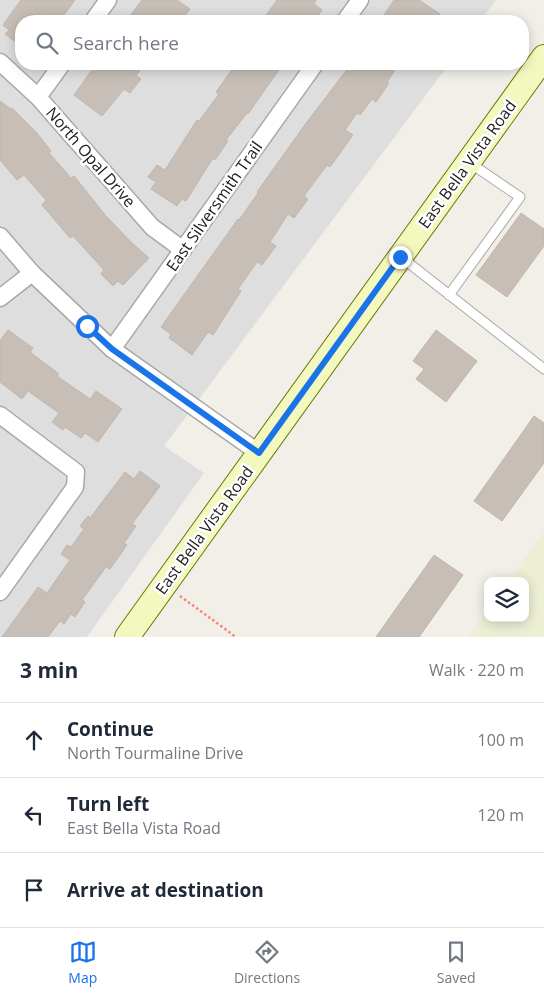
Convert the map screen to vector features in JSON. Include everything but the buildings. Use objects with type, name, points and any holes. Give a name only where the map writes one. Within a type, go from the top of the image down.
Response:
[{"type":"street","points":[[97,15],[108,0]]},
{"type":"street","points":[[349,15],[360,0]]},
{"type":"street","name":"North Opal Drive","points":[[0,62],[38,97],[152,227],[183,250]]},
{"type":"street","name":"East Bella Vista Road","points":[[127,637],[400,257],[542,65]]},
{"type":"street","points":[[38,97],[58,70]]},
{"type":"street","name":"East Silversmith Trail","points":[[112,349],[311,70]]},
{"type":"street","points":[[0,236],[32,273],[112,349],[259,453]]},
{"type":"street","points":[[0,298],[32,273]]},
{"type":"street","points":[[0,415],[76,472],[75,487],[0,592]]},
{"type":"lane","points":[[449,295],[520,197],[469,162]]},
{"type":"lane","points":[[400,257],[544,370]]},
{"type":"path","points":[[164,585],[236,637]]},
{"type":"shaded area","points":[[0,0],[496,0],[485,15],[15,15],[15,70],[445,70],[164,446],[204,473],[87,637],[0,637]]},
{"type":"green space","points":[[544,531],[544,637],[468,637],[484,615],[484,622],[529,622],[529,577],[512,577]]},
{"type":"route","points":[[87,326],[112,349],[259,453],[400,257]]}]
